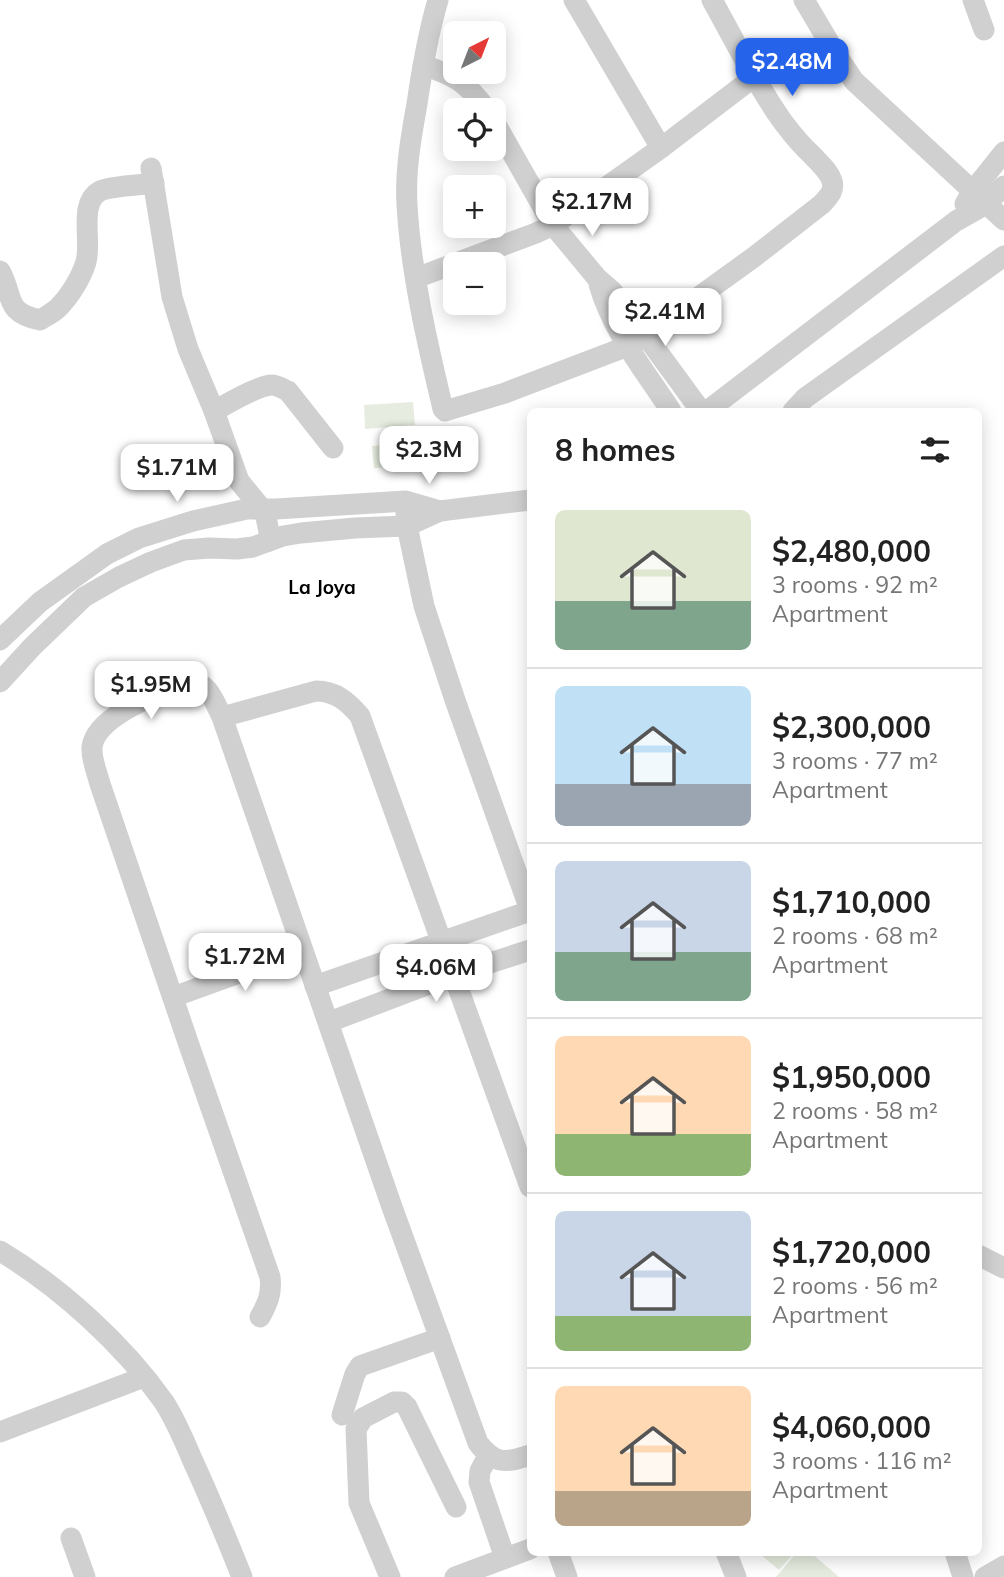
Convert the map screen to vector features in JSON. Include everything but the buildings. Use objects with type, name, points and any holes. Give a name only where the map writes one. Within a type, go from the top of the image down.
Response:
[{"type":"street","points":[[438,0],[423,65],[407,172],[407,205],[416,278],[445,411],[505,393],[637,341],[754,257],[831,194],[832,180],[827,171],[790,132],[754,77],[712,0]]},
{"type":"street","points":[[574,0],[661,148]]},
{"type":"street","points":[[804,0],[854,81],[1004,220]]},
{"type":"street","points":[[974,0],[984,30]]},
{"type":"street","points":[[423,65],[457,78],[478,98]]},
{"type":"street","points":[[416,278],[553,225],[754,77]]},
{"type":"street","points":[[506,142],[553,225],[597,278],[603,299],[637,341],[670,367],[699,408]]},
{"type":"street","points":[[711,408],[956,221],[979,198],[1004,152]]},
{"type":"street","points":[[0,271],[15,309],[25,317],[40,320],[57,309],[74,287],[86,261],[89,232],[87,212],[94,195],[152,175],[172,297],[188,349],[239,481],[261,508],[268,525],[268,541]]},
{"type":"street","points":[[979,198],[1004,187]]},
{"type":"street","points":[[796,408],[805,397],[1004,256]]},
{"type":"street","points":[[637,341],[651,380],[669,408]]},
{"type":"street","points":[[651,380],[670,367]]},
{"type":"street","points":[[214,411],[261,387],[279,387],[288,391],[333,448]]},
{"type":"street","points":[[226,549],[223,533],[225,513],[239,481]]},
{"type":"street","points":[[2,675],[84,597],[119,577],[184,550],[237,549],[301,533],[407,526],[440,512],[527,500]]},
{"type":"street","points":[[406,501],[407,526],[424,606],[454,700],[527,902]]},
{"type":"street","points":[[0,640],[40,602],[107,554],[139,538],[225,513],[261,508],[406,501],[440,512]]},
{"type":"street","points":[[260,1317],[269,1300],[270,1276],[190,1048],[92,754],[96,735],[115,715],[188,681],[204,685],[222,717],[392,1207],[478,1443],[488,1456],[509,1462],[527,1456]]},
{"type":"street","points":[[222,717],[316,691],[326,691],[338,696],[360,716],[527,1179]]},
{"type":"street","points":[[315,986],[527,911]]},
{"type":"street","points":[[173,997],[302,950]]},
{"type":"street","points":[[329,1023],[453,975],[527,951]]},
{"type":"street","points":[[0,1251],[64,1296],[106,1333],[165,1403],[187,1446],[242,1577]]},
{"type":"street","points":[[982,1257],[1004,1268]]},
{"type":"street","points":[[342,1415],[360,1366],[440,1338]]},
{"type":"street","points":[[0,1432],[145,1377]]},
{"type":"street","points":[[390,1577],[359,1503],[356,1429],[363,1418],[394,1402],[402,1402],[407,1407],[456,1507]]},
{"type":"street","points":[[488,1456],[480,1471],[479,1482],[505,1558]]},
{"type":"street","points":[[71,1538],[85,1577]]},
{"type":"street","points":[[455,1577],[527,1550]]},
{"type":"street","points":[[559,1556],[567,1577]]},
{"type":"street","points":[[728,1556],[736,1577]]},
{"type":"street","points":[[956,1556],[962,1577]]},
{"type":"street","points":[[985,1577],[1004,1566]]},
{"type":"shaded area","points":[[413,402],[415,425],[365,429],[364,405]]},
{"type":"shaded area","points":[[422,442],[424,465],[374,468],[372,446]]},
{"type":"shaded area","points":[[762,1556],[791,1556],[779,1570]]},
{"type":"shaded area","points":[[794,1556],[815,1556],[839,1577],[776,1577]]},
{"type":"district","name":"La Joya","points":[[322,587]]}]
